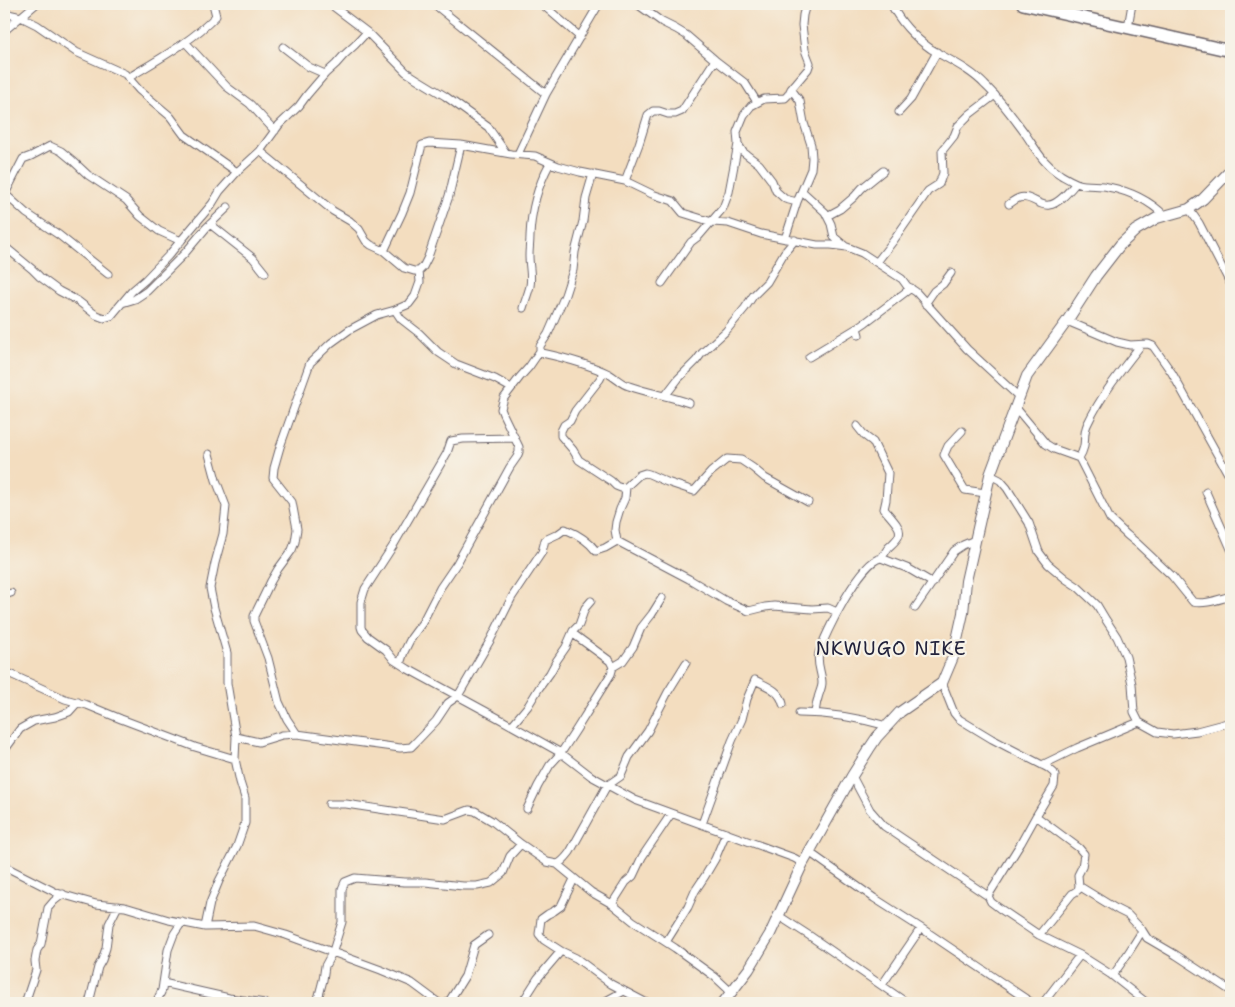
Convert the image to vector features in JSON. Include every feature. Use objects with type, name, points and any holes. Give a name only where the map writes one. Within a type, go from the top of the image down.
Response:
[{"type":"main road","points":[[1023,4],[1231,51]]},
{"type":"street","points":[[4,31],[36,4]]},
{"type":"street","points":[[128,78],[204,29],[216,16],[213,4]]},
{"type":"street","points":[[330,4],[367,32],[406,72],[445,96],[488,127],[506,153]]},
{"type":"street","points":[[434,4],[546,94]]},
{"type":"street","points":[[542,4],[580,37]]},
{"type":"street","points":[[518,154],[546,94],[599,4]]},
{"type":"street","points":[[637,4],[662,22],[686,35],[745,84],[758,102]]},
{"type":"street","points":[[662,284],[691,242],[699,236],[723,208],[730,192],[738,144],[737,132],[746,112],[758,102],[770,98],[785,98],[808,69],[810,63],[805,50],[802,25],[802,15],[806,4]]},
{"type":"street","points":[[891,4],[910,32],[980,80],[995,95],[1025,134],[1041,159],[1060,174],[1076,183],[1105,186],[1134,195],[1145,200],[1165,216]]},
{"type":"street","points":[[1128,27],[1132,4]]},
{"type":"street","points":[[4,12],[21,17],[37,25],[76,52],[124,74],[139,90],[170,116],[184,135],[238,172]]},
{"type":"street","points":[[4,246],[40,277],[60,291],[101,318],[108,318],[132,290],[149,276],[181,241],[212,204],[220,191],[260,151],[325,74],[367,32]]},
{"type":"street","points":[[185,42],[228,87],[250,104],[275,131]]},
{"type":"street","points":[[283,47],[309,67],[325,74]]},
{"type":"street","points":[[899,112],[911,99],[937,52]]},
{"type":"street","points":[[626,182],[648,115],[653,111],[675,114],[682,111],[715,60]]},
{"type":"street","points":[[785,239],[797,202],[811,169],[812,158],[811,145],[800,101],[791,89]]},
{"type":"street","points":[[877,262],[928,191],[939,184],[943,173],[942,151],[954,136],[958,126],[995,95]]},
{"type":"street","points":[[738,144],[743,152],[761,166],[772,180],[776,191],[785,199],[797,202]]},
{"type":"street","points":[[384,251],[410,193],[422,145],[461,145],[535,156],[550,163],[626,182],[673,202],[683,213],[712,222],[728,223],[760,234],[785,239],[818,245],[847,247],[862,253],[902,279],[967,349],[1019,397]]},
{"type":"street","points":[[260,151],[333,211],[350,222],[371,245],[384,251],[404,268],[419,271],[428,258],[449,196],[461,145]]},
{"type":"street","points":[[108,274],[59,234],[26,213],[4,194],[23,159],[50,146],[61,151],[88,175],[126,200],[140,216],[159,231],[181,241]]},
{"type":"street","points":[[523,308],[530,287],[529,256],[532,215],[541,182],[550,163]]},
{"type":"street","points":[[723,1003],[749,968],[779,916],[803,863],[852,776],[873,743],[900,712],[942,682],[953,657],[957,640],[963,613],[966,581],[990,475],[1027,376],[1067,321],[1096,276],[1120,245],[1140,227],[1157,218],[1189,210],[1231,170]]},
{"type":"street","points":[[827,216],[840,209],[883,171]]},
{"type":"street","points":[[400,664],[406,647],[422,623],[440,588],[457,563],[519,452],[519,447],[502,409],[504,398],[540,351],[540,346],[546,339],[570,281],[592,174]]},
{"type":"street","points":[[1009,204],[1025,197],[1044,205],[1052,204],[1068,193],[1076,183]]},
{"type":"street","points":[[802,190],[825,212],[834,236],[847,247]]},
{"type":"street","points":[[121,303],[147,291],[228,207]]},
{"type":"street","points":[[1189,210],[1199,223],[1231,285]]},
{"type":"street","points":[[210,224],[253,258],[265,273]]},
{"type":"street","points":[[665,396],[678,378],[726,331],[766,282],[784,253],[795,240]]},
{"type":"street","points":[[297,734],[279,702],[268,658],[254,621],[254,616],[271,581],[292,550],[297,529],[292,502],[274,478],[274,468],[288,420],[310,363],[331,343],[349,330],[378,315],[409,304],[415,296],[420,282],[419,271]]},
{"type":"street","points":[[925,304],[951,273]]},
{"type":"street","points":[[809,357],[858,331],[866,322],[911,288]]},
{"type":"street","points":[[395,310],[401,319],[438,352],[456,364],[495,379],[511,388]]},
{"type":"street","points":[[1067,321],[1117,342],[1130,345],[1148,344],[1153,346],[1172,373],[1231,479]]},
{"type":"street","points":[[1079,458],[1085,445],[1086,428],[1095,409],[1141,345]]},
{"type":"street","points":[[540,351],[566,358],[609,374],[628,386],[688,403]]},
{"type":"street","points":[[601,371],[600,379],[570,421],[564,425],[561,436],[579,460],[603,475],[616,486],[626,487],[639,475],[649,474],[694,491],[711,472],[727,459],[741,460],[765,478],[808,502]]},
{"type":"street","points":[[1016,408],[1046,444],[1079,458],[1110,519],[1172,576],[1193,602],[1198,603],[1231,596]]},
{"type":"street","points":[[815,713],[822,684],[818,654],[837,612],[858,579],[874,561],[881,558],[888,548],[896,542],[900,534],[898,526],[884,509],[888,473],[874,442],[864,436],[857,426]]},
{"type":"street","points":[[962,431],[948,446],[944,455],[965,490],[986,493]]},
{"type":"street","points":[[514,438],[452,441],[447,453],[393,546],[366,589],[361,602],[362,630],[368,637],[386,650],[394,660],[411,671],[561,753],[583,771],[635,800],[794,858],[803,863]]},
{"type":"street","points":[[205,927],[210,903],[218,881],[237,846],[245,823],[245,798],[235,759],[236,737],[227,683],[226,653],[210,588],[223,534],[226,506],[208,454]]},
{"type":"street","points":[[990,475],[1000,480],[1008,488],[1029,523],[1042,556],[1056,571],[1098,605],[1117,637],[1126,657],[1132,684],[1134,712],[1138,722],[1157,732],[1173,734],[1197,731],[1231,722]]},
{"type":"street","points":[[617,541],[616,522],[625,498],[626,487]]},
{"type":"street","points":[[1206,492],[1231,550]]},
{"type":"street","points":[[236,737],[259,742],[282,735],[297,734],[400,748],[411,747],[436,721],[448,703],[458,696],[512,597],[542,552],[545,540],[565,529],[578,534],[596,551],[617,541]]},
{"type":"street","points":[[915,608],[954,551],[975,540]]},
{"type":"street","points":[[617,541],[749,612],[774,606],[828,608],[837,612]]},
{"type":"street","points":[[881,558],[909,569],[933,582]]},
{"type":"street","points":[[4,595],[11,593]]},
{"type":"street","points":[[526,809],[550,765],[561,753],[599,694],[613,667],[623,661],[633,647],[641,628],[662,598]]},
{"type":"street","points":[[512,725],[528,706],[550,673],[566,647],[573,631],[579,625],[584,608],[591,601]]},
{"type":"street","points":[[576,636],[610,662],[613,667]]},
{"type":"street","points":[[556,864],[565,860],[600,795],[608,785],[621,776],[630,757],[648,731],[668,692],[686,663]]},
{"type":"street","points":[[4,671],[65,698],[195,747],[235,759]]},
{"type":"street","points":[[702,824],[755,680],[773,689],[781,698],[783,704]]},
{"type":"street","points":[[942,682],[954,713],[959,719],[1054,773],[1054,786],[988,896]]},
{"type":"street","points":[[4,751],[20,729],[34,721],[69,712],[78,702]]},
{"type":"street","points":[[798,713],[815,713],[887,726]]},
{"type":"street","points":[[1042,765],[1138,722]]},
{"type":"street","points":[[852,776],[870,810],[884,826],[988,896],[991,902],[1039,935],[1080,955],[1110,974],[1147,1003]]},
{"type":"street","points":[[330,804],[346,804],[445,819],[469,810],[475,811],[492,821],[547,862],[556,864],[590,892],[612,904],[632,921],[666,942],[715,977],[731,992]]},
{"type":"street","points":[[612,904],[633,876],[642,857],[671,814]]},
{"type":"street","points":[[1036,816],[1083,852],[1084,858],[1078,875],[1078,890],[1072,894],[1039,935]]},
{"type":"street","points":[[666,942],[715,859],[726,833]]},
{"type":"street","points":[[317,1003],[325,966],[342,922],[342,889],[345,882],[355,878],[463,886],[491,883],[502,873],[510,856],[521,844]]},
{"type":"street","points":[[809,852],[874,898],[921,928],[1020,1000],[1032,1003]]},
{"type":"street","points":[[4,866],[57,893],[96,904],[125,907],[169,920],[205,927],[254,926],[286,935],[412,983],[439,1003]]},
{"type":"street","points":[[574,879],[561,906],[541,919],[539,934],[544,940],[576,958],[604,980],[647,1003]]},
{"type":"street","points":[[1079,886],[1128,916],[1147,938],[1176,954],[1231,991]]},
{"type":"street","points":[[25,1003],[36,970],[35,960],[48,908],[63,894]]},
{"type":"street","points":[[89,1003],[98,967],[106,948],[109,924],[118,906]]},
{"type":"street","points":[[779,916],[906,1003]]},
{"type":"street","points":[[156,1003],[162,990],[168,950],[174,934],[182,922]]},
{"type":"street","points":[[882,985],[921,928]]},
{"type":"street","points":[[1110,974],[1114,974],[1117,970],[1142,930]]},
{"type":"street","points":[[448,1003],[465,976],[474,945],[488,935]]},
{"type":"street","points":[[522,1003],[538,978],[561,951]]},
{"type":"street","points":[[1043,1003],[1080,955]]},
{"type":"street","points":[[163,984],[228,1001],[265,1003]]},
{"type":"street","points":[[602,1003],[624,991]]},
{"type":"district","name":"NKWUGO NIKE","points":[[891,648]]}]
